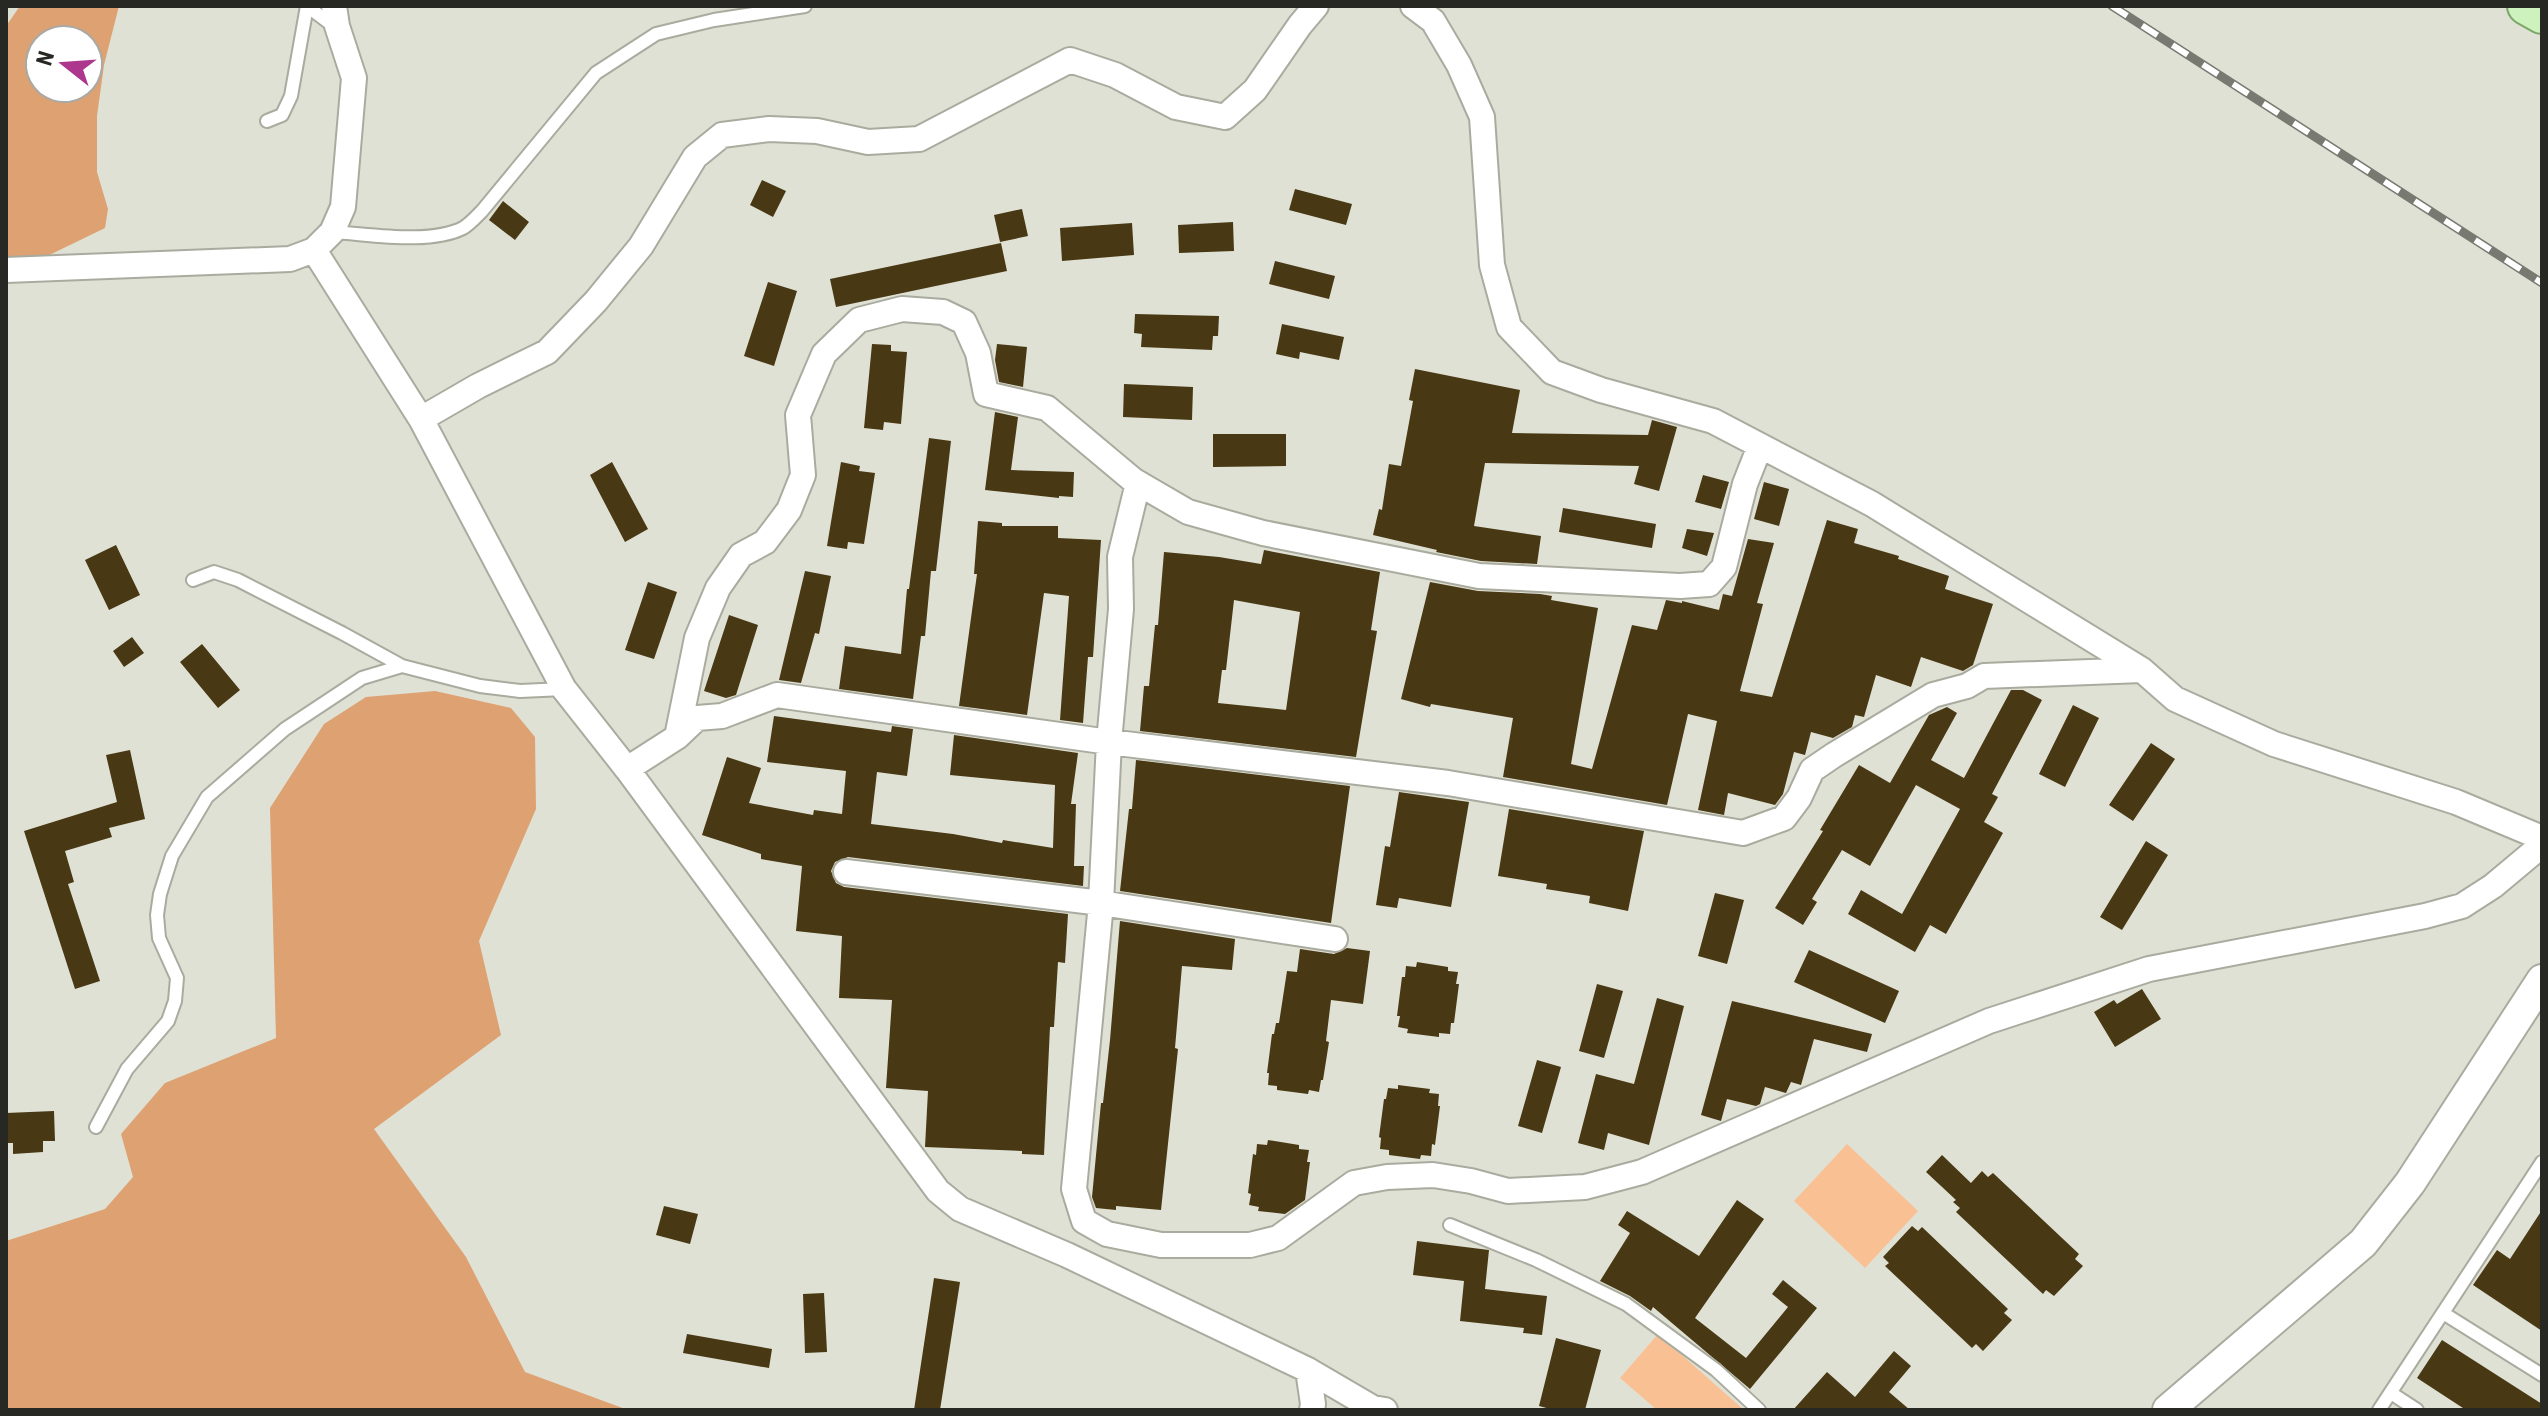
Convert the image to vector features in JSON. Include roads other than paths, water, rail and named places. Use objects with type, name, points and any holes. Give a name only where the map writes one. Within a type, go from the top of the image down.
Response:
[{"type":"main road","points":[[2526,6],[2542,15]]},
{"type":"street","points":[[421,419],[547,352],[596,301],[641,246],[695,157],[722,135],[769,129],[817,131],[868,142],[919,139],[1070,60],[1115,75],[1176,107],[1225,117],[1255,90],[1316,6]]},
{"type":"street","points":[[1413,6],[1433,21],[1459,65],[1482,117],[1492,265],[1509,327],[1552,372],[1601,390],[1713,421],[1872,504],[2142,670],[2175,699],[2274,744],[2456,802],[2542,838]]},
{"type":"street","points":[[6,270],[290,259],[314,250],[332,232],[343,207],[354,78],[336,18]]},
{"type":"street","points":[[314,250],[421,419],[564,689],[627,769],[938,1191],[960,1209],[1067,1255],[1308,1370],[1373,1408],[1385,1410]]},
{"type":"street","points":[[677,737],[697,638],[718,588],[741,555],[765,542],[789,510],[803,475],[798,415],[824,354],[859,320],[902,309],[943,312],[964,322],[978,353],[986,394],[1047,408],[1138,483],[1188,512],[1263,533],[1479,576],[1680,586],[1709,584],[1724,567],[1745,484],[1760,446]]},
{"type":"street","points":[[1138,483],[1120,557],[1121,609],[1109,742],[1101,903],[1074,1189],[1084,1221],[1107,1234],[1161,1245],[1250,1245],[1278,1238],[1354,1183],[1387,1177],[1433,1175],[1508,1191],[1585,1187],[1642,1172],[1989,1021],[2149,969],[2425,916],[2462,906],[2493,886],[2542,845]]},
{"type":"street","points":[[627,769],[677,737],[697,718],[722,716],[777,695],[1109,742],[1448,783],[1743,833],[1784,818],[1799,798],[1812,770],[1933,695],[1967,686],[1984,676],[2142,670]]},
{"type":"street","points":[[846,872],[1101,903],[1335,939]]},
{"type":"street","points":[[2168,1410],[2363,1243],[2410,1183],[2542,980]]},
{"type":"street","points":[[1308,1370],[1312,1410]]},
{"type":"lane","points":[[267,121],[282,115],[291,96],[307,6],[336,18]]},
{"type":"lane","points":[[332,232],[413,237],[447,234],[465,227],[482,211],[596,73],[656,34],[714,20],[805,6]]},
{"type":"lane","points":[[193,580],[214,572],[238,580],[402,666],[480,686],[520,691],[564,689]]},
{"type":"lane","points":[[96,1127],[127,1069],[168,1021],[175,1001],[177,978],[159,938],[157,915],[160,894],[172,856],[207,797],[285,729],[362,678],[402,666]]},
{"type":"lane","points":[[2379,1410],[2542,1162]]},
{"type":"lane","points":[[1450,1225],[1536,1260],[1626,1304],[1716,1370],[1759,1410]]},
{"type":"lane","points":[[2443,1313],[2542,1375]]},
{"type":"lane","points":[[2391,1393],[2417,1410]]},
{"type":"railway","points":[[2112,6],[2542,283]]}]
